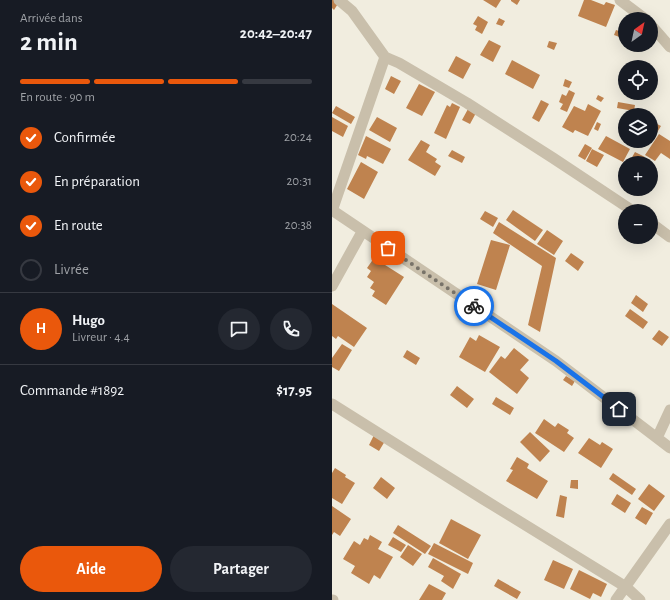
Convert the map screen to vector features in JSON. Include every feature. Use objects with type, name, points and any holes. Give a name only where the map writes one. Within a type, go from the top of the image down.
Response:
[{"type":"street","points":[[339,0],[352,11],[385,57],[467,103],[622,204]]},
{"type":"street","points":[[620,0],[636,12]]},
{"type":"street","points":[[658,33],[670,47]]},
{"type":"street","points":[[385,57],[332,211],[556,361],[670,448]]},
{"type":"street","points":[[658,228],[670,237]]},
{"type":"street","points":[[332,286],[362,232]]},
{"type":"street","points":[[332,404],[626,587],[640,600]]},
{"type":"street","points":[[657,438],[670,410]]},
{"type":"street","points":[[616,600],[670,524]]},
{"type":"building","points":[[332,0],[339,2],[334,10],[332,8]]},
{"type":"building","points":[[483,0],[501,0],[496,8]]},
{"type":"building","points":[[511,0],[520,0],[517,5]]},
{"type":"building","points":[[584,0],[591,0],[604,5],[606,2],[615,5],[606,27],[578,16]]},
{"type":"building","points":[[478,16],[488,22],[482,34],[475,30],[477,26],[473,24]]},
{"type":"building","points":[[499,18],[505,21],[502,26],[496,24]]},
{"type":"building","points":[[616,30],[618,31],[618,36],[614,35]]},
{"type":"building","points":[[489,40],[501,46],[493,62],[480,55]]},
{"type":"building","points":[[549,41],[557,43],[554,50],[547,47]]},
{"type":"building","points":[[456,56],[471,64],[463,79],[448,71]]},
{"type":"building","points":[[512,60],[540,75],[533,89],[505,74]]},
{"type":"building","points":[[391,76],[401,81],[394,94],[385,89]]},
{"type":"building","points":[[565,79],[572,82],[569,88],[563,86]]},
{"type":"building","points":[[419,84],[435,92],[422,116],[406,108]]},
{"type":"building","points":[[569,90],[575,93],[567,112],[560,109],[563,104],[559,102],[562,94],[566,96]]},
{"type":"building","points":[[598,95],[604,98],[601,102],[596,99]]},
{"type":"building","points":[[541,100],[549,104],[539,122],[532,118]]},
{"type":"building","points":[[618,102],[635,105],[634,108],[617,108]]},
{"type":"building","points":[[452,103],[460,107],[446,139],[434,133],[447,105],[450,107]]},
{"type":"building","points":[[588,104],[601,111],[588,136],[575,130],[573,133],[562,127],[574,106],[585,111]]},
{"type":"building","points":[[336,106],[355,117],[351,124],[332,113]]},
{"type":"building","points":[[468,109],[476,113],[470,124],[462,120]]},
{"type":"building","points":[[332,117],[348,126],[343,137],[332,131]]},
{"type":"building","points":[[377,117],[397,128],[390,142],[369,130]]},
{"type":"building","points":[[597,122],[601,124],[598,131],[594,129]]},
{"type":"building","points":[[659,134],[670,141],[670,159],[661,153],[658,157],[645,155],[650,148],[658,148]]},
{"type":"building","points":[[366,136],[391,149],[383,164],[367,156],[366,159],[358,155]]},
{"type":"building","points":[[606,136],[618,142],[618,148],[630,149],[626,156],[618,156],[618,159],[598,149]]},
{"type":"building","points":[[421,140],[430,145],[426,152],[437,159],[435,162],[441,166],[435,176],[408,160]]},
{"type":"building","points":[[585,144],[592,148],[585,160],[578,156]]},
{"type":"building","points":[[592,149],[604,155],[597,167],[586,161]]},
{"type":"building","points":[[452,150],[465,157],[462,163],[448,156]]},
{"type":"building","points":[[635,152],[643,156],[633,156]]},
{"type":"building","points":[[361,162],[378,172],[364,199],[347,189]]},
{"type":"building","points":[[513,210],[543,230],[535,241],[506,220]]},
{"type":"building","points":[[485,211],[498,218],[493,227],[480,219]]},
{"type":"building","points":[[499,222],[556,258],[540,332],[528,325],[542,266],[493,233]]},
{"type":"building","points":[[547,230],[563,241],[554,255],[537,244]]},
{"type":"building","points":[[491,240],[510,245],[496,290],[477,284]]},
{"type":"building","points":[[571,253],[584,262],[578,271],[565,261]]},
{"type":"building","points":[[374,258],[404,277],[386,305],[372,296],[375,291],[370,288],[374,282],[367,277],[371,271],[367,268]]},
{"type":"building","points":[[636,295],[648,304],[643,312],[631,303]]},
{"type":"building","points":[[332,304],[367,328],[354,347],[338,336],[336,339],[332,336]]},
{"type":"building","points":[[630,309],[648,322],[643,329],[625,316]]},
{"type":"building","points":[[659,330],[669,337],[662,346],[652,339]]},
{"type":"building","points":[[479,335],[500,347],[485,372],[459,357],[470,337],[476,341]]},
{"type":"building","points":[[342,344],[352,350],[339,371],[332,367],[332,358]]},
{"type":"building","points":[[514,348],[529,360],[520,370],[529,378],[517,394],[489,372],[501,356],[505,359]]},
{"type":"building","points":[[407,350],[420,358],[416,365],[403,357]]},
{"type":"building","points":[[566,376],[575,381],[572,386],[563,380]]},
{"type":"building","points":[[457,386],[474,399],[467,408],[450,395]]},
{"type":"building","points":[[496,397],[514,408],[510,415],[492,404]]},
{"type":"building","points":[[544,419],[555,427],[558,423],[569,430],[567,433],[574,438],[564,452],[535,433]]},
{"type":"building","points":[[530,432],[550,451],[540,462],[520,442]]},
{"type":"building","points":[[374,435],[385,441],[379,451],[369,445]]},
{"type":"building","points":[[589,438],[600,445],[602,442],[613,449],[601,468],[578,453]]},
{"type":"building","points":[[517,457],[529,464],[527,468],[548,481],[537,499],[506,481],[513,470],[510,469]]},
{"type":"building","points":[[335,468],[355,483],[342,504],[332,498],[332,473]]},
{"type":"building","points":[[613,473],[636,489],[632,495],[609,479]]},
{"type":"building","points":[[381,477],[395,488],[387,499],[373,488]]},
{"type":"building","points":[[571,480],[578,480],[578,489],[570,488]]},
{"type":"building","points":[[649,484],[665,496],[654,511],[638,499]]},
{"type":"building","points":[[617,494],[631,503],[625,513],[611,504]]},
{"type":"building","points":[[560,495],[567,497],[564,518],[556,516]]},
{"type":"building","points":[[332,506],[351,519],[340,536],[334,532],[332,535]]},
{"type":"building","points":[[642,507],[653,513],[646,525],[635,518]]},
{"type":"building","points":[[451,519],[481,535],[468,559],[439,543]]},
{"type":"building","points":[[398,525],[431,546],[425,554],[393,533]]},
{"type":"building","points":[[370,535],[382,542],[378,549],[393,557],[380,579],[374,575],[369,584],[351,573],[355,566],[343,559],[354,541],[360,545],[364,538],[368,540]]},
{"type":"building","points":[[393,537],[406,545],[401,552],[388,545]]},
{"type":"building","points":[[434,543],[473,563],[468,574],[428,554]]},
{"type":"building","points":[[408,545],[422,554],[413,566],[400,557]]},
{"type":"building","points":[[433,558],[461,574],[453,589],[441,581],[444,576],[428,567]]},
{"type":"building","points":[[553,560],[573,569],[564,589],[544,580]]},
{"type":"building","points":[[579,570],[607,584],[601,597],[593,593],[590,599],[570,589]]},
{"type":"building","points":[[498,579],[521,592],[517,599],[494,586]]},
{"type":"building","points":[[429,584],[446,593],[442,600],[419,600]]},
{"type":"way so far","points":[[388,248],[474,306]]},
{"type":"route","points":[[474,306],[556,361],[619,409]]}]
